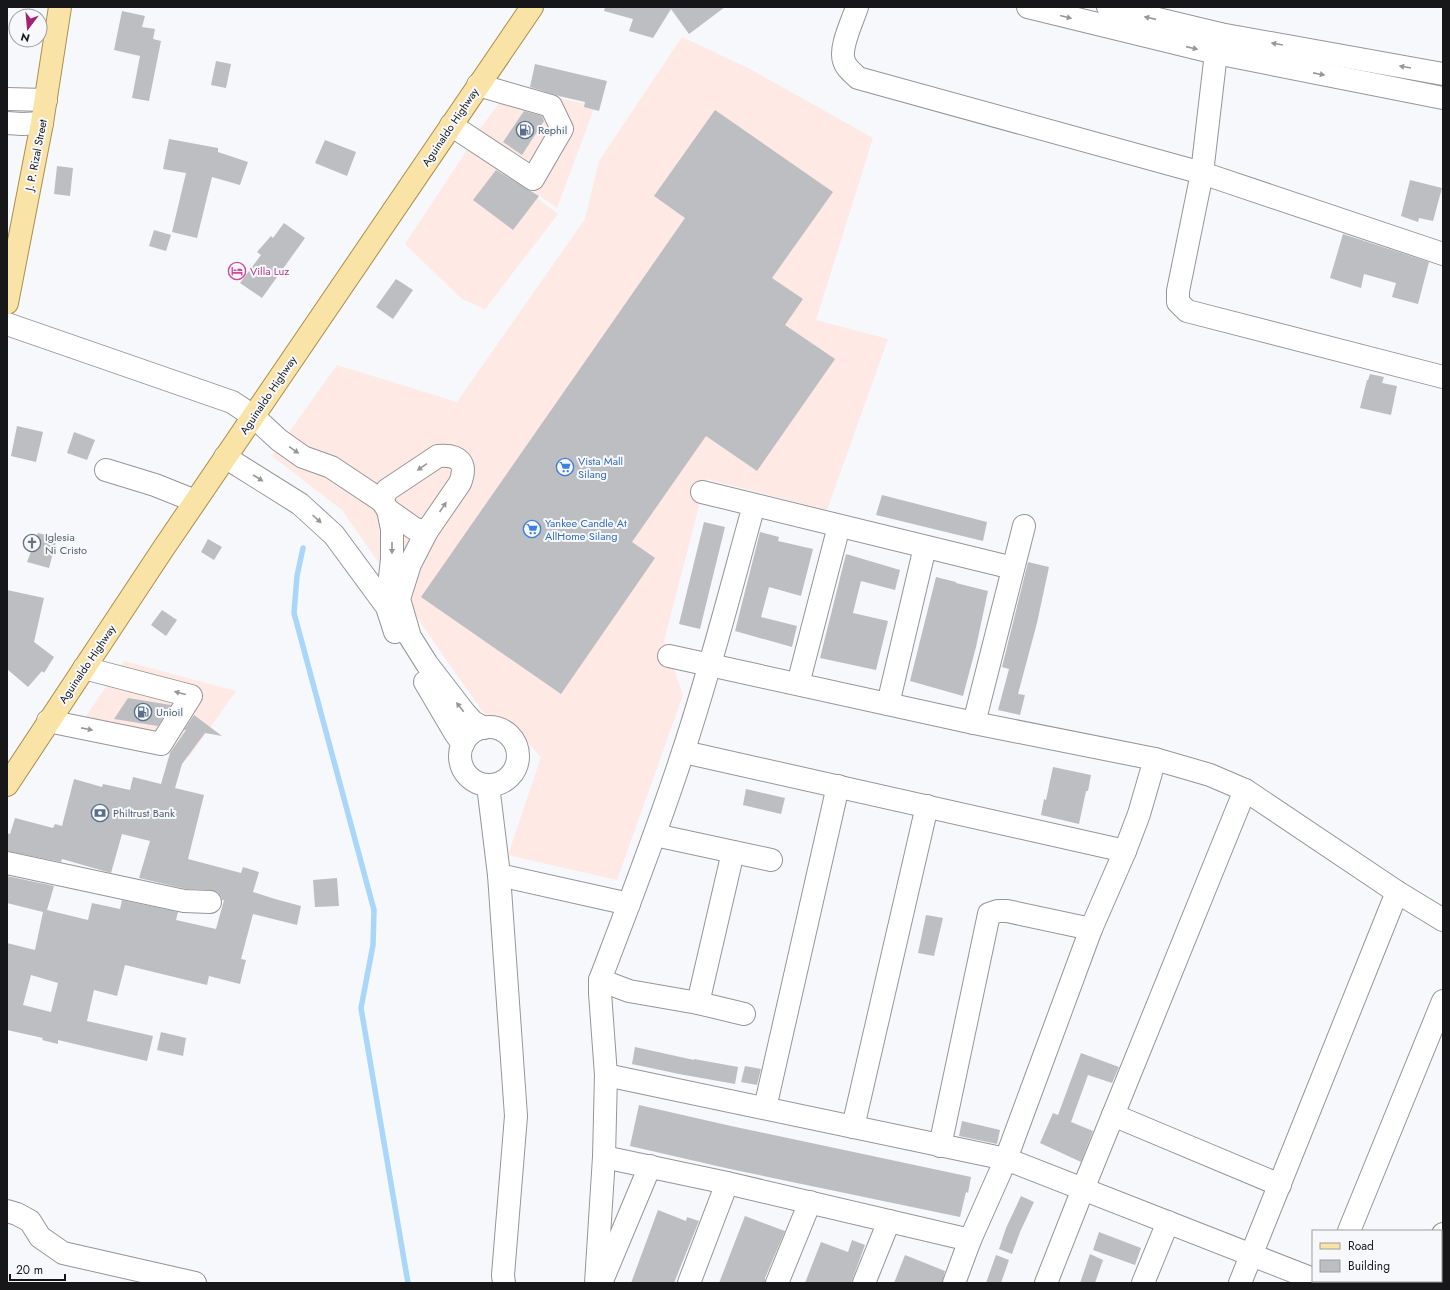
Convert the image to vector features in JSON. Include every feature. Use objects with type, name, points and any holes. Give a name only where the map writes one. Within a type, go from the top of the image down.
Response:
[{"type":"main road","name":"J. P. Rizal Street","points":[[7,303],[42,123],[60,7]]},
{"type":"main road","name":"Aguinaldo Highway","points":[[7,785],[195,501],[532,7]]},
{"type":"street","points":[[857,7],[842,51],[843,60],[848,69],[858,78],[1202,173],[1443,254]]},
{"type":"street","points":[[1028,7],[1218,44],[1443,98]]},
{"type":"street","points":[[1108,7],[1218,44],[1443,74]]},
{"type":"street","points":[[1218,44],[1202,173],[1178,291],[1178,302],[1187,311],[1443,377]]},
{"type":"street","points":[[451,125],[533,179],[562,129],[552,106],[478,85]]},
{"type":"street","points":[[7,99],[46,100]]},
{"type":"street","points":[[7,122],[22,124],[42,123]]},
{"type":"street","points":[[7,324],[232,402],[253,416],[279,440],[303,457],[331,467],[385,505],[415,529],[427,531]]},
{"type":"street","points":[[387,607],[392,559],[392,529],[385,505],[387,490],[438,456],[448,455],[457,458],[464,468],[460,483],[427,531],[410,564],[399,599],[410,637],[427,664],[464,712],[474,722],[484,728]]},
{"type":"street","points":[[225,457],[300,504],[334,535],[387,607],[398,641],[432,692],[455,733],[463,744]]},
{"type":"street","points":[[106,470],[195,501]]},
{"type":"street","points":[[702,492],[1013,568]]},
{"type":"street","points":[[596,1283],[604,1156],[606,1075],[600,980],[655,835],[684,752],[711,665],[754,505]]},
{"type":"street","points":[[798,684],[839,526]]},
{"type":"street","points":[[974,723],[1024,526]]},
{"type":"street","points":[[888,704],[925,547]]},
{"type":"street","points":[[670,656],[974,723],[1155,759],[1210,775],[1246,790],[1397,892],[1443,920]]},
{"type":"street","points":[[48,721],[161,744],[191,696],[84,668]]},
{"type":"street","points":[[484,728],[502,730],[512,738],[518,750],[516,768],[505,781],[497,784],[480,784],[472,780],[462,767],[460,760],[460,751],[463,744],[472,733],[484,728]]},
{"type":"street","points":[[684,752],[1125,851]]},
{"type":"street","points":[[954,1283],[970,1240],[1006,1159],[1091,929],[1125,851],[1139,814],[1155,759]]},
{"type":"street","points":[[488,785],[499,875],[516,1116],[516,1131],[503,1275],[504,1283]]},
{"type":"street","points":[[765,1108],[838,786]]},
{"type":"street","points":[[1046,1283],[1246,790]]},
{"type":"street","points":[[853,1127],[927,806]]},
{"type":"street","points":[[655,835],[771,860]]},
{"type":"street","points":[[698,1003],[733,852]]},
{"type":"street","points":[[7,863],[184,901],[210,902]]},
{"type":"street","points":[[499,875],[629,904]]},
{"type":"street","points":[[1240,1283],[1397,892]]},
{"type":"street","points":[[940,1146],[989,914],[998,911],[1007,911],[1091,929]]},
{"type":"street","points":[[600,980],[629,991],[698,1003],[744,1014]]},
{"type":"street","points":[[1349,1230],[1443,1001]]},
{"type":"street","points":[[606,1075],[1006,1159],[1312,1279]]},
{"type":"street","points":[[1113,1115],[1280,1185]]},
{"type":"street","points":[[604,1156],[889,1220],[970,1240]]},
{"type":"street","points":[[601,1283],[650,1166]]},
{"type":"street","points":[[689,1283],[727,1183]]},
{"type":"street","points":[[777,1283],[810,1202]]},
{"type":"street","points":[[7,1211],[17,1214],[30,1221],[40,1236],[63,1253],[195,1283]]},
{"type":"street","points":[[864,1283],[889,1220]]},
{"type":"street","points":[[1143,1283],[1168,1222]]},
{"type":"shaded area","name":"Vista Mall Silang","points":[[682,37],[750,69],[873,138],[816,320],[888,339],[827,510],[706,479],[664,641],[683,695],[617,880],[508,855],[541,757],[507,721],[487,718],[342,510],[272,456],[337,365],[457,402],[585,219],[599,161]]},
{"type":"shaded area","points":[[511,87],[595,106],[557,208],[468,145]]},
{"type":"shaded area","points":[[469,147],[558,214],[485,309],[462,299],[405,244]]},
{"type":"shaded area","points":[[124,661],[236,691],[189,757],[75,732]]},
{"type":"building","points":[[605,7],[725,7],[689,34],[671,9],[653,38],[629,31],[633,19],[604,11]]},
{"type":"building","points":[[122,11],[145,16],[142,27],[155,29],[153,39],[161,41],[149,101],[132,98],[140,56],[114,50]]},
{"type":"building","points":[[216,61],[231,64],[226,88],[211,85]]},
{"type":"building","points":[[535,64],[607,81],[599,111],[584,107],[585,102],[530,87]]},
{"type":"building","points":[[715,110],[833,192],[772,278],[803,299],[785,325],[835,359],[757,471],[706,436],[632,542],[655,558],[561,694],[421,597],[685,218],[654,196]]},
{"type":"building","name":"Rephil","points":[[524,111],[542,116],[544,121],[522,155],[503,142]]},
{"type":"building","points":[[169,139],[218,148],[218,152],[248,162],[240,185],[212,177],[197,238],[172,232],[186,173],[163,169]]},
{"type":"building","points":[[325,140],[356,152],[347,176],[315,163]]},
{"type":"building","points":[[57,166],[73,168],[70,196],[54,194]]},
{"type":"building","points":[[496,170],[539,196],[513,230],[473,200]]},
{"type":"building","points":[[1410,180],[1442,188],[1433,221],[1419,218],[1418,222],[1401,216]]},
{"type":"building","points":[[284,223],[305,238],[262,298],[240,283],[261,255],[257,252],[271,236],[273,238]]},
{"type":"building","points":[[154,230],[171,235],[166,251],[149,246]]},
{"type":"building","points":[[1343,234],[1429,262],[1418,304],[1392,297],[1396,283],[1364,274],[1361,288],[1330,278]]},
{"type":"building","points":[[396,279],[413,290],[393,319],[376,307]]},
{"type":"building","points":[[1370,374],[1384,377],[1382,383],[1397,386],[1391,415],[1360,408]]},
{"type":"building","points":[[17,426],[43,432],[36,462],[11,456]]},
{"type":"building","points":[[74,432],[95,440],[87,460],[67,453]]},
{"type":"building","points":[[882,495],[987,522],[983,541],[876,515]]},
{"type":"building","points":[[704,522],[725,527],[700,629],[679,624]]},
{"type":"building","points":[[760,532],[779,537],[778,541],[813,549],[801,596],[769,587],[761,617],[797,626],[792,647],[735,631]]},
{"type":"building","points":[[38,533],[57,538],[49,568],[27,562]]},
{"type":"building","points":[[208,539],[222,547],[214,560],[201,552]]},
{"type":"building","points":[[846,554],[900,570],[895,590],[861,581],[853,613],[888,621],[876,670],[820,658]]},
{"type":"building","points":[[1028,562],[1049,567],[1037,623],[1018,694],[1025,695],[1020,715],[998,710],[1009,669],[1002,667]]},
{"type":"building","points":[[936,577],[988,591],[976,647],[963,696],[910,681]]},
{"type":"building","points":[[7,590],[44,598],[34,642],[54,657],[44,673],[42,671],[28,687],[7,669]]},
{"type":"building","points":[[162,610],[177,620],[166,636],[151,625]]},
{"type":"building","name":"Unioil","points":[[128,698],[171,705],[158,726],[114,719]]},
{"type":"building","points":[[194,715],[222,736],[205,733],[182,764],[175,788],[204,795],[188,859],[241,873],[243,867],[259,872],[253,892],[301,906],[297,925],[253,914],[241,959],[246,960],[240,984],[209,976],[207,985],[125,965],[117,996],[94,990],[87,1021],[153,1036],[147,1061],[58,1040],[58,1044],[42,1040],[43,1038],[7,1030],[7,943],[35,950],[43,912],[7,903],[7,876],[54,886],[47,910],[88,920],[92,903],[120,909],[122,900],[178,912],[176,920],[216,929],[224,900],[222,900],[221,896],[217,892],[210,890],[186,889],[139,878],[150,841],[122,834],[111,873],[62,859],[61,862],[7,851],[7,833],[10,834],[15,818],[53,828],[55,824],[62,826],[74,779],[102,787],[103,784],[130,790],[133,777],[161,784],[170,753],[186,730],[184,730]],"holes":[[[31,975],[58,983],[51,1012],[23,1005]]]},
{"type":"building","points":[[1053,767],[1091,775],[1079,824],[1041,815],[1044,799],[1046,800]]},
{"type":"building","points":[[746,789],[785,798],[781,814],[743,805]]},
{"type":"building","points":[[337,878],[339,906],[315,907],[313,880]]},
{"type":"building","points":[[926,915],[943,918],[934,956],[918,953]]},
{"type":"building","points":[[161,1032],[186,1038],[183,1056],[157,1050]]},
{"type":"building","points":[[635,1047],[694,1060],[738,1067],[735,1084],[632,1064]]},
{"type":"building","points":[[1081,1053],[1119,1067],[1112,1083],[1088,1075],[1071,1122],[1093,1131],[1081,1162],[1040,1143],[1053,1113],[1058,1115]]},
{"type":"building","points":[[745,1066],[761,1069],[757,1085],[741,1082]]},
{"type":"building","points":[[639,1105],[971,1177],[968,1193],[966,1192],[960,1217],[730,1169],[630,1146]]},
{"type":"building","points":[[962,1121],[1000,1130],[997,1144],[959,1136]]},
{"type":"building","points":[[1021,1196],[1034,1202],[1020,1232],[1012,1254],[999,1249],[1006,1228]]},
{"type":"building","points":[[658,1210],[686,1221],[687,1217],[699,1221],[674,1283],[631,1283]]},
{"type":"building","points":[[745,1216],[785,1231],[765,1278],[765,1283],[719,1283]]},
{"type":"building","points":[[1099,1232],[1141,1248],[1135,1265],[1093,1250]]},
{"type":"building","points":[[852,1240],[865,1245],[851,1283],[805,1283],[821,1242],[848,1252]]},
{"type":"building","points":[[1090,1254],[1103,1260],[1095,1283],[1080,1283]]},
{"type":"building","points":[[905,1255],[945,1271],[942,1283],[894,1283]]},
{"type":"building","points":[[996,1255],[1009,1260],[1001,1283],[986,1283]]},
{"type":"waterway","points":[[303,548],[297,576],[294,613],[374,910],[373,945],[361,1008],[408,1283]]},
{"type":"place","name":"Rephil","points":[[525,130]]},
{"type":"place","name":"Villa Luz","points":[[237,271]]},
{"type":"place","name":"Vista Mall Silang","points":[[565,467]]},
{"type":"place","name":"Yankee Candle At AllHome Silang","points":[[532,529]]},
{"type":"place","name":"Iglesia Ni Cristo","points":[[32,543]]},
{"type":"place","name":"Unioil","points":[[143,712]]},
{"type":"place","name":"Philtrust Bank","points":[[100,813]]}]
